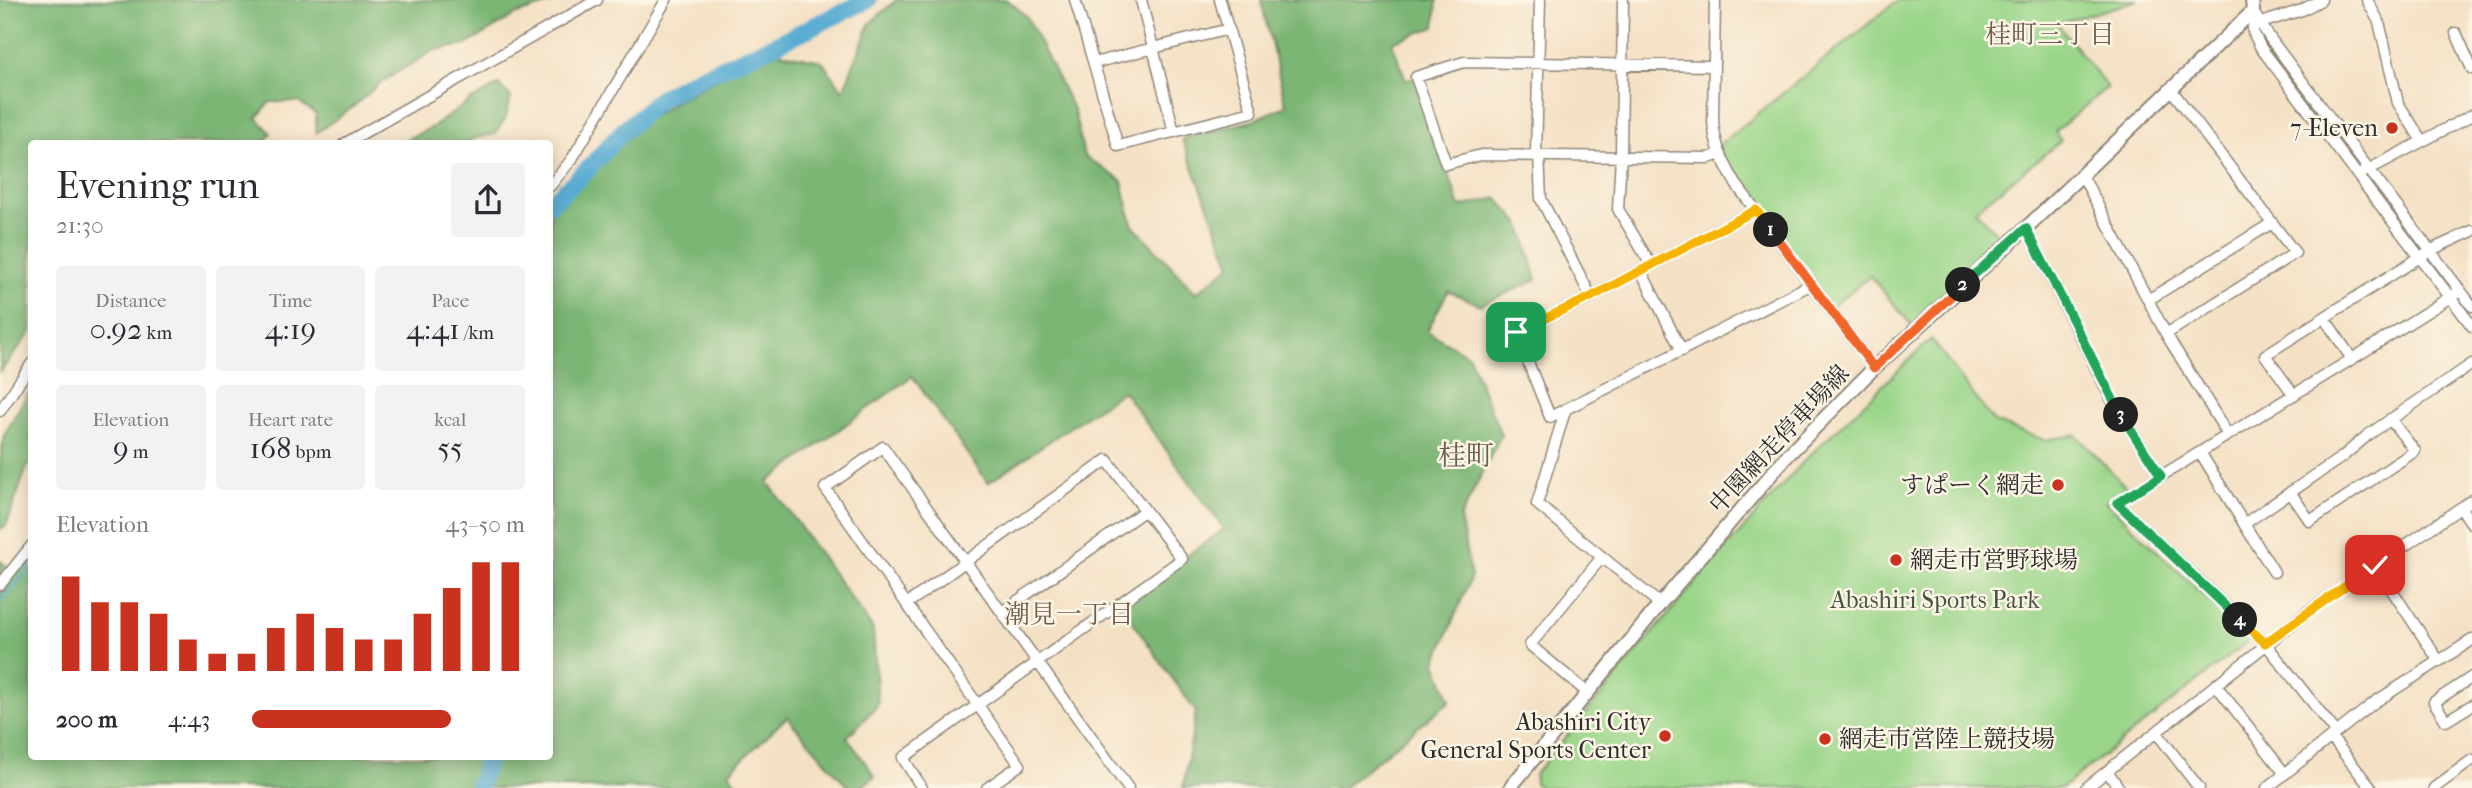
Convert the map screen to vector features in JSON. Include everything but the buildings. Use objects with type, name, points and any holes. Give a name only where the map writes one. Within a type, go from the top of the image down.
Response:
[{"type":"main road","name":"中園網走停車場線","points":[[1518,785],[1660,604],[1787,456],[1874,368],[2082,175],[2252,6]]},
{"type":"street","points":[[351,140],[597,0]]},
{"type":"street","points":[[553,182],[572,159],[666,0]]},
{"type":"street","points":[[1075,0],[1118,145],[1252,112],[1220,0]]},
{"type":"street","points":[[1141,0],[1174,132]]},
{"type":"street","points":[[1539,0],[1538,154],[1541,200],[1591,297]]},
{"type":"street","points":[[1623,0],[1618,209],[1651,265]]},
{"type":"street","points":[[1715,0],[1713,136],[1720,154],[1736,184],[1874,368]]},
{"type":"street","points":[[2261,23],[2302,10],[2321,0]]},
{"type":"street","points":[[2367,0],[2379,22],[2398,103],[2422,141]]},
{"type":"street","points":[[2252,6],[2272,41],[2472,306]]},
{"type":"street","points":[[2252,6],[2253,32],[2261,48],[2472,326]]},
{"type":"street","points":[[1094,63],[1228,29]]},
{"type":"street","points":[[2456,33],[2472,69]]},
{"type":"street","points":[[1713,66],[1464,62],[1416,78],[1446,163],[1481,155],[1709,158],[1720,154]]},
{"type":"street","points":[[2166,334],[2295,253],[2170,88]]},
{"type":"street","points":[[2358,176],[2368,168],[2472,115]]},
{"type":"street","points":[[2082,175],[2166,334],[2228,435]]},
{"type":"street","points":[[1756,210],[1591,297],[1516,332],[1550,417],[1812,284]]},
{"type":"street","points":[[2148,300],[2272,223]]},
{"type":"street","points":[[2026,228],[2114,404],[2161,476]]},
{"type":"street","points":[[2294,395],[2265,355],[2431,250],[2472,230]]},
{"type":"street","points":[[1641,271],[1682,351]]},
{"type":"street","points":[[2371,788],[2265,643],[2117,503],[2460,290]]},
{"type":"street","points":[[2325,319],[2352,359]]},
{"type":"street","points":[[2244,524],[2472,364]]},
{"type":"street","points":[[0,411],[28,369]]},
{"type":"street","points":[[1565,411],[1536,504],[1660,604]]},
{"type":"street","points":[[2290,492],[2310,522],[2415,451],[2390,419]]},
{"type":"street","points":[[987,788],[1020,765],[825,488],[883,447],[1128,788]]},
{"type":"street","points":[[2200,452],[2274,572]]},
{"type":"street","points":[[908,603],[1107,460],[1182,559],[903,758],[922,788]]},
{"type":"street","points":[[2086,788],[2265,643],[2472,500]]},
{"type":"street","points":[[2461,508],[2472,524]]},
{"type":"street","points":[[1002,612],[1144,511]]},
{"type":"street","points":[[0,585],[28,550]]},
{"type":"street","points":[[1588,693],[1530,645],[1602,557]]},
{"type":"street","points":[[2375,565],[2439,662]]},
{"type":"street","points":[[2267,788],[2375,702],[2472,640]]},
{"type":"street","points":[[2472,677],[2434,702],[2446,721],[2472,705]]},
{"type":"street","points":[[2216,685],[2285,774]]},
{"type":"street","points":[[2157,733],[2199,788]]},
{"type":"street","points":[[2434,788],[2472,760]]},
{"type":"street","points":[[2107,771],[2119,788]]},
{"type":"green space","points":[[0,0],[564,0],[517,14],[466,45],[435,50],[380,83],[353,107],[316,133],[316,114],[299,102],[270,102],[257,118],[271,133],[266,140],[28,140],[28,336],[0,372]]},
{"type":"green space","points":[[896,0],[1008,0],[1027,17],[1074,111],[1084,156],[1122,181],[1132,224],[1196,293],[1231,265],[1182,139],[1251,121],[1286,106],[1261,0],[1437,0],[1435,27],[1392,42],[1406,80],[1416,77],[1460,207],[1497,198],[1521,225],[1537,280],[1480,305],[1448,291],[1427,331],[1469,356],[1501,435],[1460,518],[1471,577],[1436,662],[1450,701],[1343,788],[1183,788],[1196,712],[1120,604],[1224,529],[1123,391],[988,483],[912,376],[768,482],[873,629],[878,705],[847,737],[875,776],[860,788],[849,788],[787,717],[729,772],[739,788],[0,788],[0,561],[16,573],[28,563],[28,760],[553,760],[553,209],[567,193],[590,176],[641,124],[682,97],[772,51],[822,61],[843,91],[870,23]]},
{"type":"green space","points":[[1898,0],[2138,0],[2058,24],[2107,87],[2055,132],[2061,141],[1975,210],[2007,245],[1915,329],[1870,276],[1830,308],[1756,210],[1717,147]]},
{"type":"green space","points":[[499,85],[511,97],[506,117],[495,134],[473,140],[405,140],[433,127],[471,100]]},
{"type":"green space","name":"Abashiri Sports Park","points":[[1931,339],[1994,422],[2044,440],[2076,435],[2127,488],[2106,502],[2250,640],[2062,788],[1540,788],[1535,783],[1535,774],[1693,585],[1805,460]]},
{"type":"green space","points":[[28,393],[28,466],[6,526],[0,529],[0,464],[4,435]]},
{"type":"waterway","points":[[553,201],[622,132],[661,98],[700,77],[868,0]]},
{"type":"waterway","points":[[0,602],[28,570]]},
{"type":"waterway","points":[[478,788],[488,760]]},
{"type":"place","name":"7-Eleven","points":[[2392,128]]},
{"type":"place","name":"すぱーく網走","points":[[2058,485]]},
{"type":"place","name":"網走市営野球場","points":[[1896,560]]},
{"type":"place","name":"Abashiri City General Sports Center","points":[[1665,736]]},
{"type":"place","name":"網走市営陸上競技場","points":[[1825,739]]},
{"type":"district","name":"桂町三丁目","points":[[2050,34]]},
{"type":"district","name":"桂町","points":[[1466,455]]},
{"type":"district","name":"潮見一丁目","points":[[1069,614]]},
{"type":"route","points":[[1516,332],[1591,297],[1756,210],[1874,368],[2026,228],[2114,404],[2161,476],[2117,503],[2265,643],[2375,565]]}]
